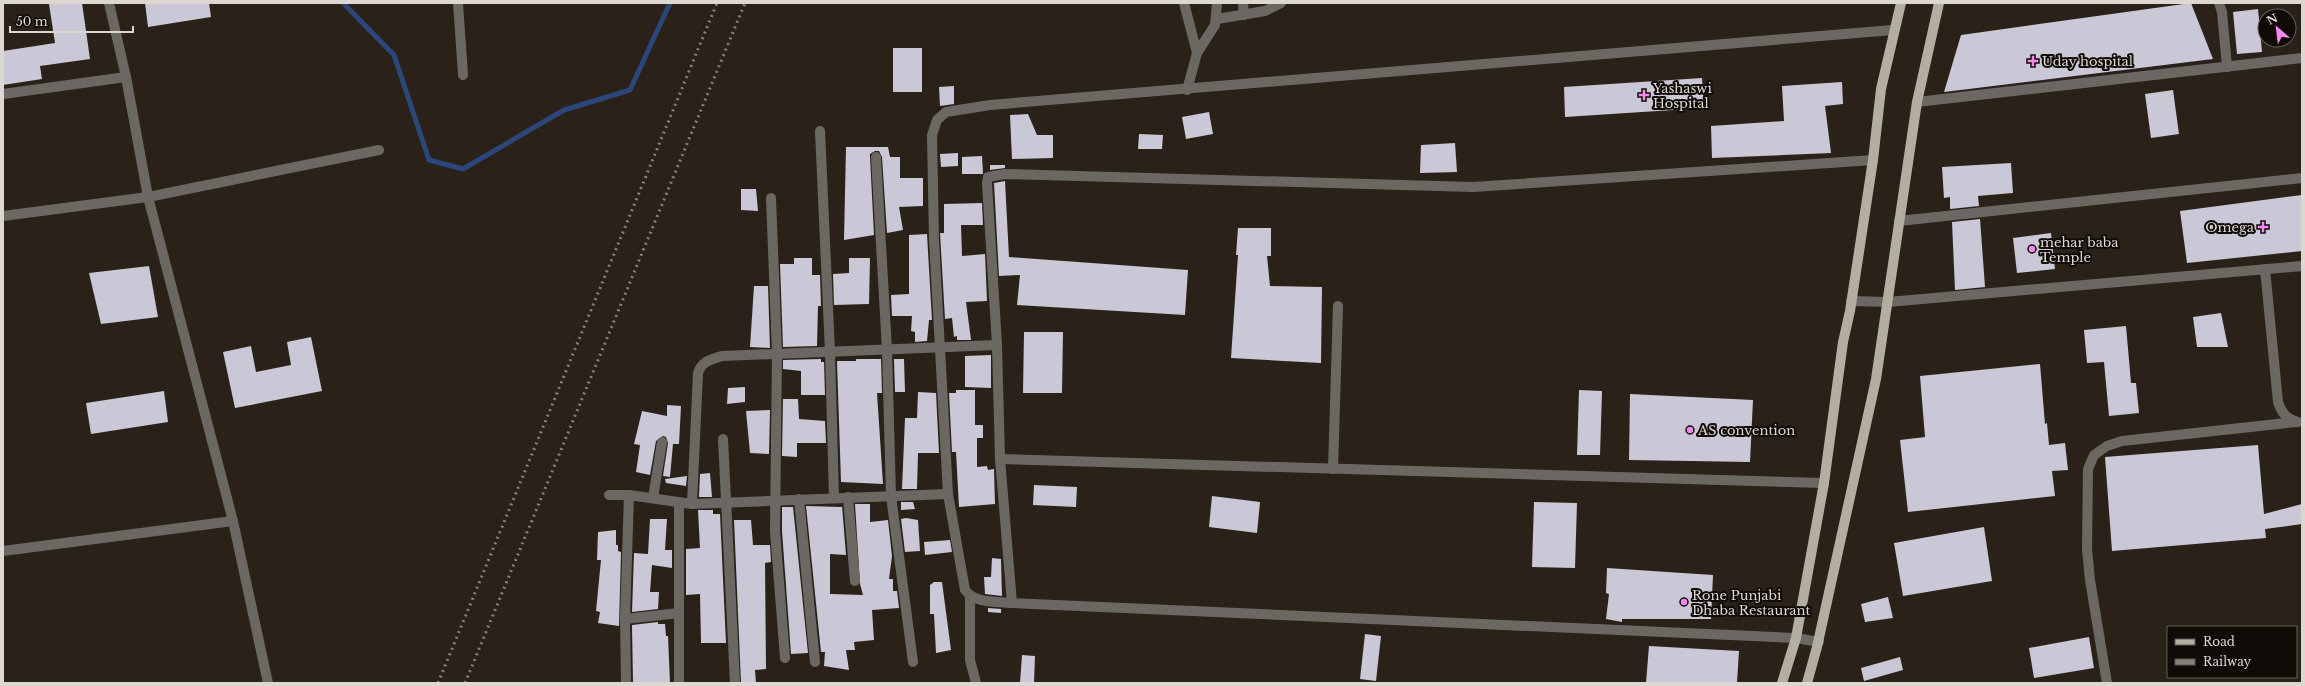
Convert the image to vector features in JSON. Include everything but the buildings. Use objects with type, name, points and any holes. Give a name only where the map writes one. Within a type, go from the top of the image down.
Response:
[{"type":"main road","points":[[1782,683],[1796,638],[1824,483],[1843,342],[1851,301],[1873,160],[1881,89],[1893,30],[1901,3]]},
{"type":"main road","points":[[1808,683],[1819,642],[1876,379],[1917,102],[1939,3]]},
{"type":"street","points":[[109,3],[126,76],[148,197],[233,521],[268,683]]},
{"type":"street","points":[[458,3],[463,75]]},
{"type":"street","points":[[1184,3],[1197,53]]},
{"type":"street","points":[[1187,90],[1197,53],[1217,19],[1217,3]]},
{"type":"street","points":[[1243,3],[1244,15]]},
{"type":"street","points":[[1217,19],[1244,15],[1264,7],[1281,3]]},
{"type":"street","points":[[2219,3],[2222,12],[2227,67]]},
{"type":"street","points":[[1819,642],[1796,638],[1012,603],[980,600],[970,596],[965,590],[962,580],[948,494],[934,240],[932,134],[937,120],[946,112],[990,105],[1187,90],[1893,30]]},
{"type":"street","points":[[1917,102],[2302,58]]},
{"type":"street","points":[[3,94],[126,76]]},
{"type":"street","points":[[820,131],[830,352],[834,498]]},
{"type":"street","points":[[3,216],[148,197],[379,150]]},
{"type":"street","points":[[876,157],[887,350],[891,496],[913,662]]},
{"type":"street","points":[[1012,603],[1000,459],[997,345],[987,192],[988,177],[995,175],[1473,187],[1873,160]]},
{"type":"street","points":[[1899,221],[2302,178]]},
{"type":"street","points":[[771,198],[777,353],[777,500],[775,531],[785,658]]},
{"type":"street","points":[[1851,301],[1888,302],[2302,266]]},
{"type":"street","points":[[2265,269],[2278,402],[2282,412],[2288,419],[2299,422]]},
{"type":"street","points":[[1333,469],[1338,306]]},
{"type":"street","points":[[692,504],[698,373],[701,365],[707,360],[722,356],[777,353],[997,345]]},
{"type":"street","points":[[2106,683],[2090,580],[2087,549],[2088,469],[2094,455],[2107,446],[2122,441],[2299,422]]},
{"type":"street","points":[[723,439],[735,683]]},
{"type":"street","points":[[653,498],[662,442]]},
{"type":"street","points":[[1000,459],[1824,483]]},
{"type":"street","points":[[609,495],[629,495],[692,504],[948,494]]},
{"type":"street","points":[[626,683],[625,619],[629,495]]},
{"type":"street","points":[[848,497],[855,581]]},
{"type":"street","points":[[799,499],[815,662]]},
{"type":"street","points":[[679,502],[679,683]]},
{"type":"street","points":[[3,551],[233,521]]},
{"type":"street","points":[[970,596],[970,660],[976,683]]},
{"type":"street","points":[[625,619],[679,614]]},
{"type":"waterway","points":[[343,3],[394,55],[429,160],[463,169],[564,110],[630,90],[670,3]]},
{"type":"railway","points":[[438,683],[717,3]]},
{"type":"railway","points":[[465,683],[745,3]]},
{"type":"place","name":"Uday hospital","points":[[2033,61]]},
{"type":"place","name":"Yashaswi Hospital","points":[[1644,95]]},
{"type":"place","name":"Omega","points":[[2263,227]]},
{"type":"place","name":"mehar baba Temple","points":[[2032,249]]},
{"type":"place","name":"AS convention","points":[[1690,430]]},
{"type":"place","name":"Rone Punjabi Dhaba Restaurant","points":[[1684,602]]}]
